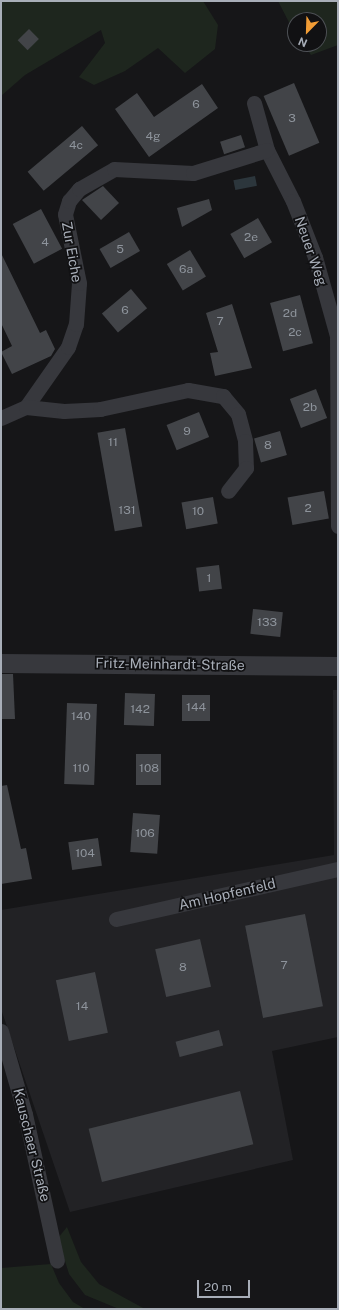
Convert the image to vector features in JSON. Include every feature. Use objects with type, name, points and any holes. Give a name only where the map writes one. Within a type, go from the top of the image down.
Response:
[{"type":"street","name":"Neuer Weg","points":[[254,103],[267,150],[293,201],[315,257],[337,336],[338,526]]},
{"type":"street","name":"Zur Eiche","points":[[26,407],[68,347],[76,324],[79,283],[65,214],[69,201],[79,189],[97,176],[114,169],[193,173],[267,150]]},
{"type":"street","points":[[1,418],[26,407],[64,410],[100,408],[188,390],[223,396],[238,414],[246,440],[246,468],[228,491]]},
{"type":"street","name":"Fritz-Meinhardt-Straße","points":[[1,663],[338,666]]},
{"type":"street","name":"Am Hopfenfeld","points":[[116,920],[338,869]]},
{"type":"street","name":"Kauschaer Straße","points":[[1,1031],[25,1114],[57,1261]]},
{"type":"shaded area","points":[[1,1],[203,1],[218,25],[215,49],[185,73],[158,48],[125,71],[94,85],[79,77],[105,43],[101,30],[25,75],[1,96]]},
{"type":"shaded area","points":[[278,1],[338,1],[338,45],[327,49],[327,12],[287,12],[287,18]]},
{"type":"shaded area","points":[[309,52],[319,52],[311,55]]},
{"type":"shaded area","points":[[255,176],[257,186],[235,190],[233,180]]},
{"type":"shaded area","points":[[333,690],[338,690],[338,1037],[272,1051],[293,1160],[70,1212],[1,1009],[1,910],[334,855]]},
{"type":"shaded area","points":[[67,1227],[81,1262],[99,1284],[145,1309],[119,1309],[85,1295],[69,1274],[58,1238]]},
{"type":"shaded area","points":[[51,1264],[59,1283],[73,1302],[85,1309],[1,1309],[1,1268]]},
{"type":"building","points":[[29,29],[39,39],[28,50],[18,40]]},
{"type":"building","points":[[294,83],[319,143],[289,156],[264,96]]},
{"type":"building","points":[[202,84],[218,108],[149,157],[115,109],[137,93],[154,117]]},
{"type":"building","points":[[82,126],[98,145],[44,191],[28,172]]},
{"type":"building","points":[[241,135],[245,147],[224,154],[220,142]]},
{"type":"building","points":[[103,186],[119,203],[101,220],[82,200]]},
{"type":"building","points":[[209,199],[212,210],[182,227],[177,208]]},
{"type":"building","points":[[41,209],[62,249],[34,264],[13,224]]},
{"type":"building","points":[[258,218],[272,242],[244,258],[230,234]]},
{"type":"building","points":[[129,232],[140,251],[111,268],[100,249]]},
{"type":"building","points":[[190,250],[206,277],[183,290],[167,264]]},
{"type":"building","points":[[1,253],[40,333],[46,330],[55,349],[51,356],[12,374],[1,352],[12,346],[1,323]]},
{"type":"building","points":[[131,289],[147,308],[118,333],[102,313]]},
{"type":"building","points":[[300,295],[313,343],[283,351],[270,303]]},
{"type":"building","points":[[232,304],[252,368],[215,376],[210,353],[218,352],[206,313]]},
{"type":"building","points":[[316,389],[327,418],[301,428],[290,399]]},
{"type":"building","points":[[199,412],[209,437],[177,450],[167,425]]},
{"type":"building","points":[[125,428],[142,526],[115,531],[97,433]]},
{"type":"building","points":[[280,431],[287,455],[261,462],[254,438]]},
{"type":"building","points":[[324,491],[329,519],[292,525],[288,497]]},
{"type":"building","points":[[213,497],[218,524],[186,529],[181,503]]},
{"type":"building","points":[[219,565],[222,589],[199,592],[196,568]]},
{"type":"building","points":[[253,609],[283,612],[280,637],[250,634]]},
{"type":"building","points":[[1,674],[13,674],[15,719],[1,719]]},
{"type":"building","points":[[125,693],[155,694],[154,726],[124,725]]},
{"type":"building","points":[[182,695],[210,695],[210,721],[182,721]]},
{"type":"building","points":[[67,703],[97,704],[94,785],[64,784]]},
{"type":"building","points":[[136,754],[161,754],[161,785],[136,785]]},
{"type":"building","points":[[7,785],[21,849],[26,848],[32,879],[1,884],[1,786]]},
{"type":"building","points":[[133,813],[160,815],[157,854],[130,852]]},
{"type":"building","points":[[98,838],[102,866],[72,870],[68,842]]},
{"type":"building","points":[[305,914],[323,1006],[263,1018],[245,926]]},
{"type":"building","points":[[200,939],[211,987],[166,997],[155,949]]},
{"type":"building","points":[[95,972],[108,1033],[69,1041],[56,980]]},
{"type":"building","points":[[219,1030],[223,1045],[180,1057],[176,1042]]},
{"type":"building","points":[[240,1091],[253,1144],[102,1182],[89,1129]]}]
